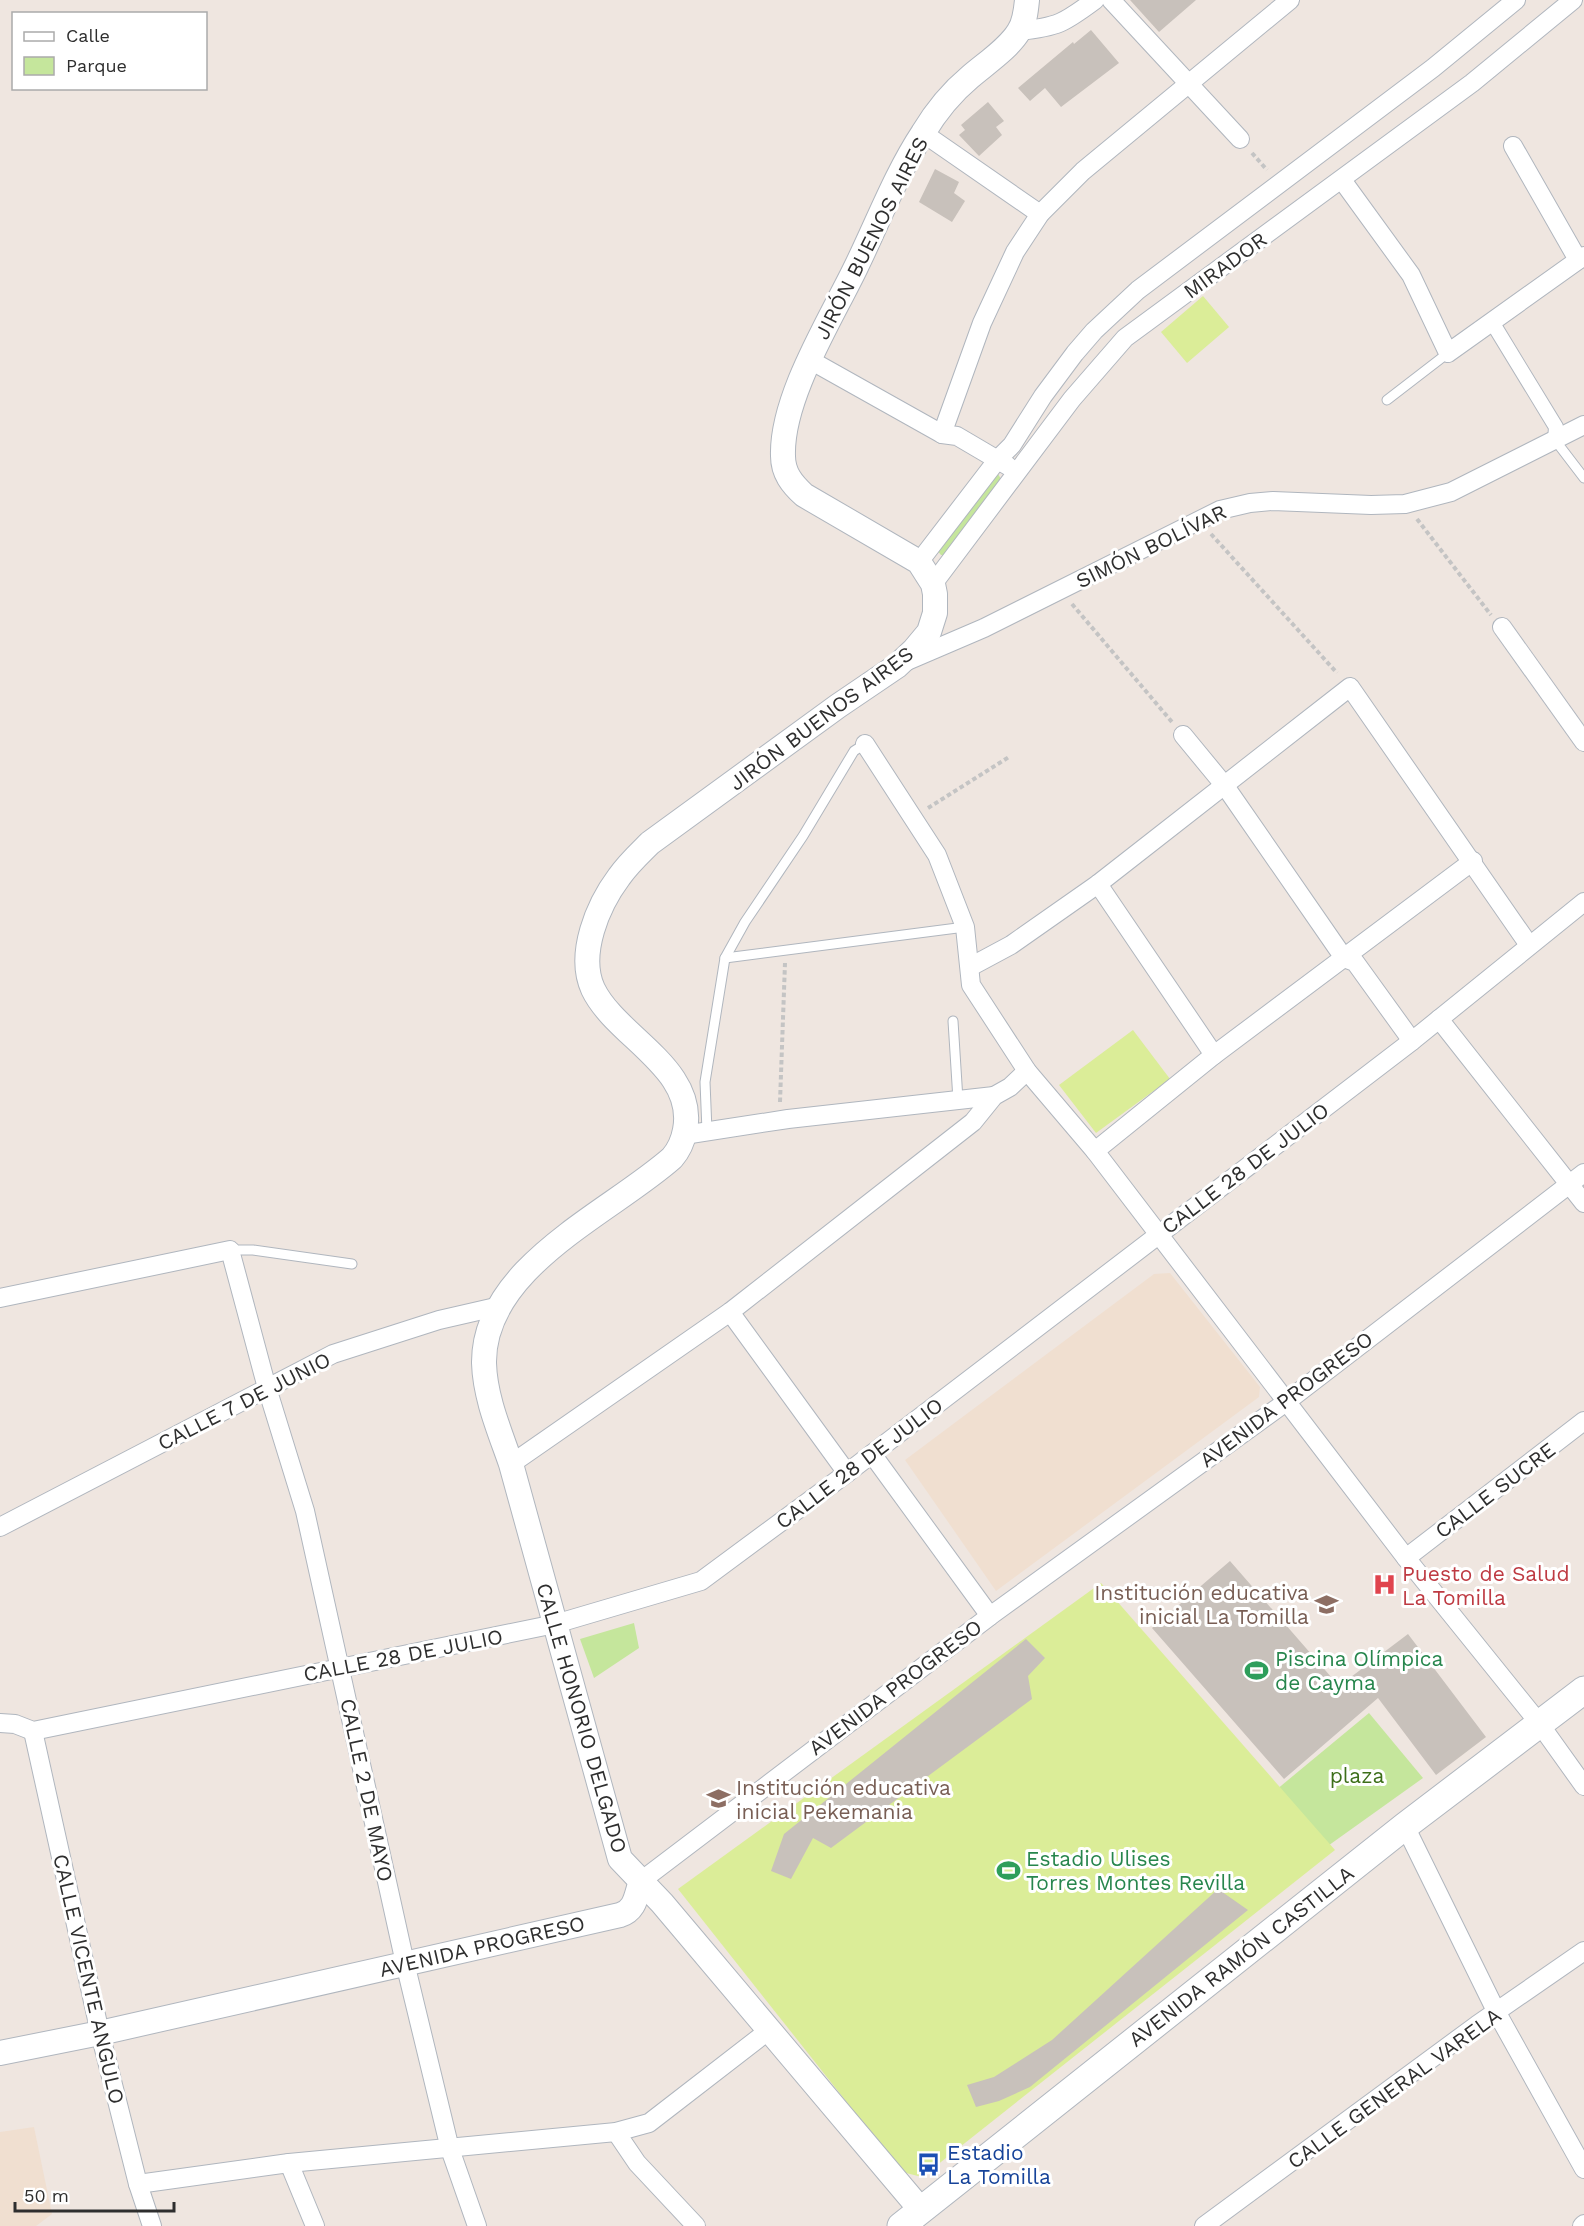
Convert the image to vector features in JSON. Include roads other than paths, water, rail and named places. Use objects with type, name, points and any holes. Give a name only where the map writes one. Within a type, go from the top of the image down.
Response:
[{"type":"main road","name":"AVENIDA RAMÓN CASTILLA","points":[[911,2218],[1405,1826],[1584,1690]]},
{"type":"street","name":"JIRÓN BUENOS AIRES","points":[[500,1306],[515,1283],[548,1251],[672,1158],[695,1133],[675,1082],[661,1064],[612,1015],[593,989],[588,952],[591,938],[604,902],[618,878],[650,843],[838,706],[897,666],[914,651],[929,632],[935,613],[933,584],[919,562],[804,495],[789,480],[784,468],[783,454],[786,427],[800,379],[923,133],[950,97],[1019,31],[1026,13],[1027,0]]},
{"type":"street","points":[[1019,31],[1042,29],[1065,22],[1095,0]]},
{"type":"street","points":[[1112,0],[1240,139]]},
{"type":"street","points":[[942,434],[982,323],[1015,252],[1040,214],[1083,171],[1290,0]]},
{"type":"street","name":"MIRADOR","points":[[919,562],[998,459],[1012,445],[1043,396],[1094,332],[1138,290],[1432,68],[1516,0]]},
{"type":"street","name":"MIRADOR","points":[[933,584],[1072,399],[1125,338],[1472,83],[1573,0]]},
{"type":"street","points":[[923,133],[1040,214]]},
{"type":"street","points":[[1342,180],[1411,275],[1448,353],[1581,258],[1513,146]]},
{"type":"street","points":[[1492,322],[1556,427],[1555,440]]},
{"type":"street","points":[[810,360],[942,434],[957,435],[1016,472]]},
{"type":"street","name":"SIMÓN BOLÍVAR","points":[[897,666],[984,628],[1198,520],[1228,508],[1273,501],[1405,504],[1451,492],[1584,425]]},
{"type":"street","points":[[1502,627],[1584,742]]},
{"type":"street","points":[[970,967],[1011,945],[1098,884],[1350,687],[1473,861],[1529,945]]},
{"type":"street","points":[[1183,735],[1225,786],[1344,958],[1355,962],[1412,1041]]},
{"type":"street","points":[[866,744],[937,855],[964,927],[971,985],[1027,1071],[1095,1151],[1406,1558],[1539,1723],[1584,1786]]},
{"type":"street","points":[[1095,1151],[1214,1055],[1473,861]]},
{"type":"street","points":[[1098,884],[1214,1055]]},
{"type":"street","name":"CALLE 28 DE JULIO","points":[[0,1723],[15,1724],[33,1731],[555,1624],[701,1581],[847,1473],[1412,1041],[1529,945],[1583,905]]},
{"type":"street","points":[[1439,1019],[1577,1179],[1584,1203]]},
{"type":"street","points":[[511,1464],[730,1312],[973,1122],[994,1096],[1010,1087],[1027,1071]]},
{"type":"street","points":[[695,1133],[780,1120],[994,1096]]},
{"type":"street","name":"AVENIDA PROGRESO","points":[[0,2053],[100,2033],[627,1912],[633,1907],[641,1881],[990,1616],[1286,1402],[1577,1179]]},
{"type":"street","points":[[0,1298],[230,1250]]},
{"type":"street","name":"CALLE 2 DE MAYO","points":[[230,1250],[267,1388],[305,1511],[405,1963],[450,2149],[477,2226]]},
{"type":"street","name":"CALLE 7 DE JUNIO","points":[[0,1527],[333,1354],[439,1320],[500,1306]]},
{"type":"street","name":"CALLE HONORIO DELGADO","points":[[500,1306],[490,1325],[486,1342],[485,1371],[492,1409],[511,1464],[620,1859],[662,1903],[768,2031],[911,2218]]},
{"type":"street","points":[[730,1312],[847,1473]]},
{"type":"street","name":"CALLE SUCRE","points":[[1406,1558],[1584,1421]]},
{"type":"street","points":[[872,1454],[990,1616]]},
{"type":"street","name":"CALLE VICENTE ANGULO","points":[[33,1731],[100,2033],[138,2184],[152,2226]]},
{"type":"street","points":[[1405,1826],[1497,2013],[1584,2169]]},
{"type":"street","name":"CALLE GENERAL VARELA","points":[[1204,2226],[1477,2025],[1584,1951]]},
{"type":"street","points":[[138,2184],[289,2163],[616,2132],[649,2123],[768,2031]]},
{"type":"street","points":[[616,2132],[637,2163],[696,2226]]},
{"type":"street","points":[[289,2163],[315,2226]]},
{"type":"lane","points":[[1387,400],[1448,353]]},
{"type":"lane","points":[[1555,440],[1584,477]]},
{"type":"lane","points":[[695,1133],[725,958],[745,922],[803,836],[854,751],[866,744]]},
{"type":"lane","points":[[725,958],[964,927]]},
{"type":"lane","points":[[953,1021],[958,1100]]},
{"type":"lane","points":[[230,1250],[252,1250],[352,1264]]},
{"type":"place","name":"Puesto de Salud La Tomilla","points":[[1384,1585]]},
{"type":"place","name":"Institución educativa inicial La Tomilla","points":[[1327,1604]]},
{"type":"place","name":"Piscina Olímpica de Cayma","points":[[1257,1670]]},
{"type":"place","name":"Institución educativa inicial Pekemania","points":[[718,1799]]},
{"type":"place","name":"Estadio Ulises Torres Montes Revilla","points":[[1008,1870]]},
{"type":"place","name":"Estadio La Tomilla","points":[[929,2164]]},
{"type":"park label","name":"plaza","points":[[1357,1775]]}]
